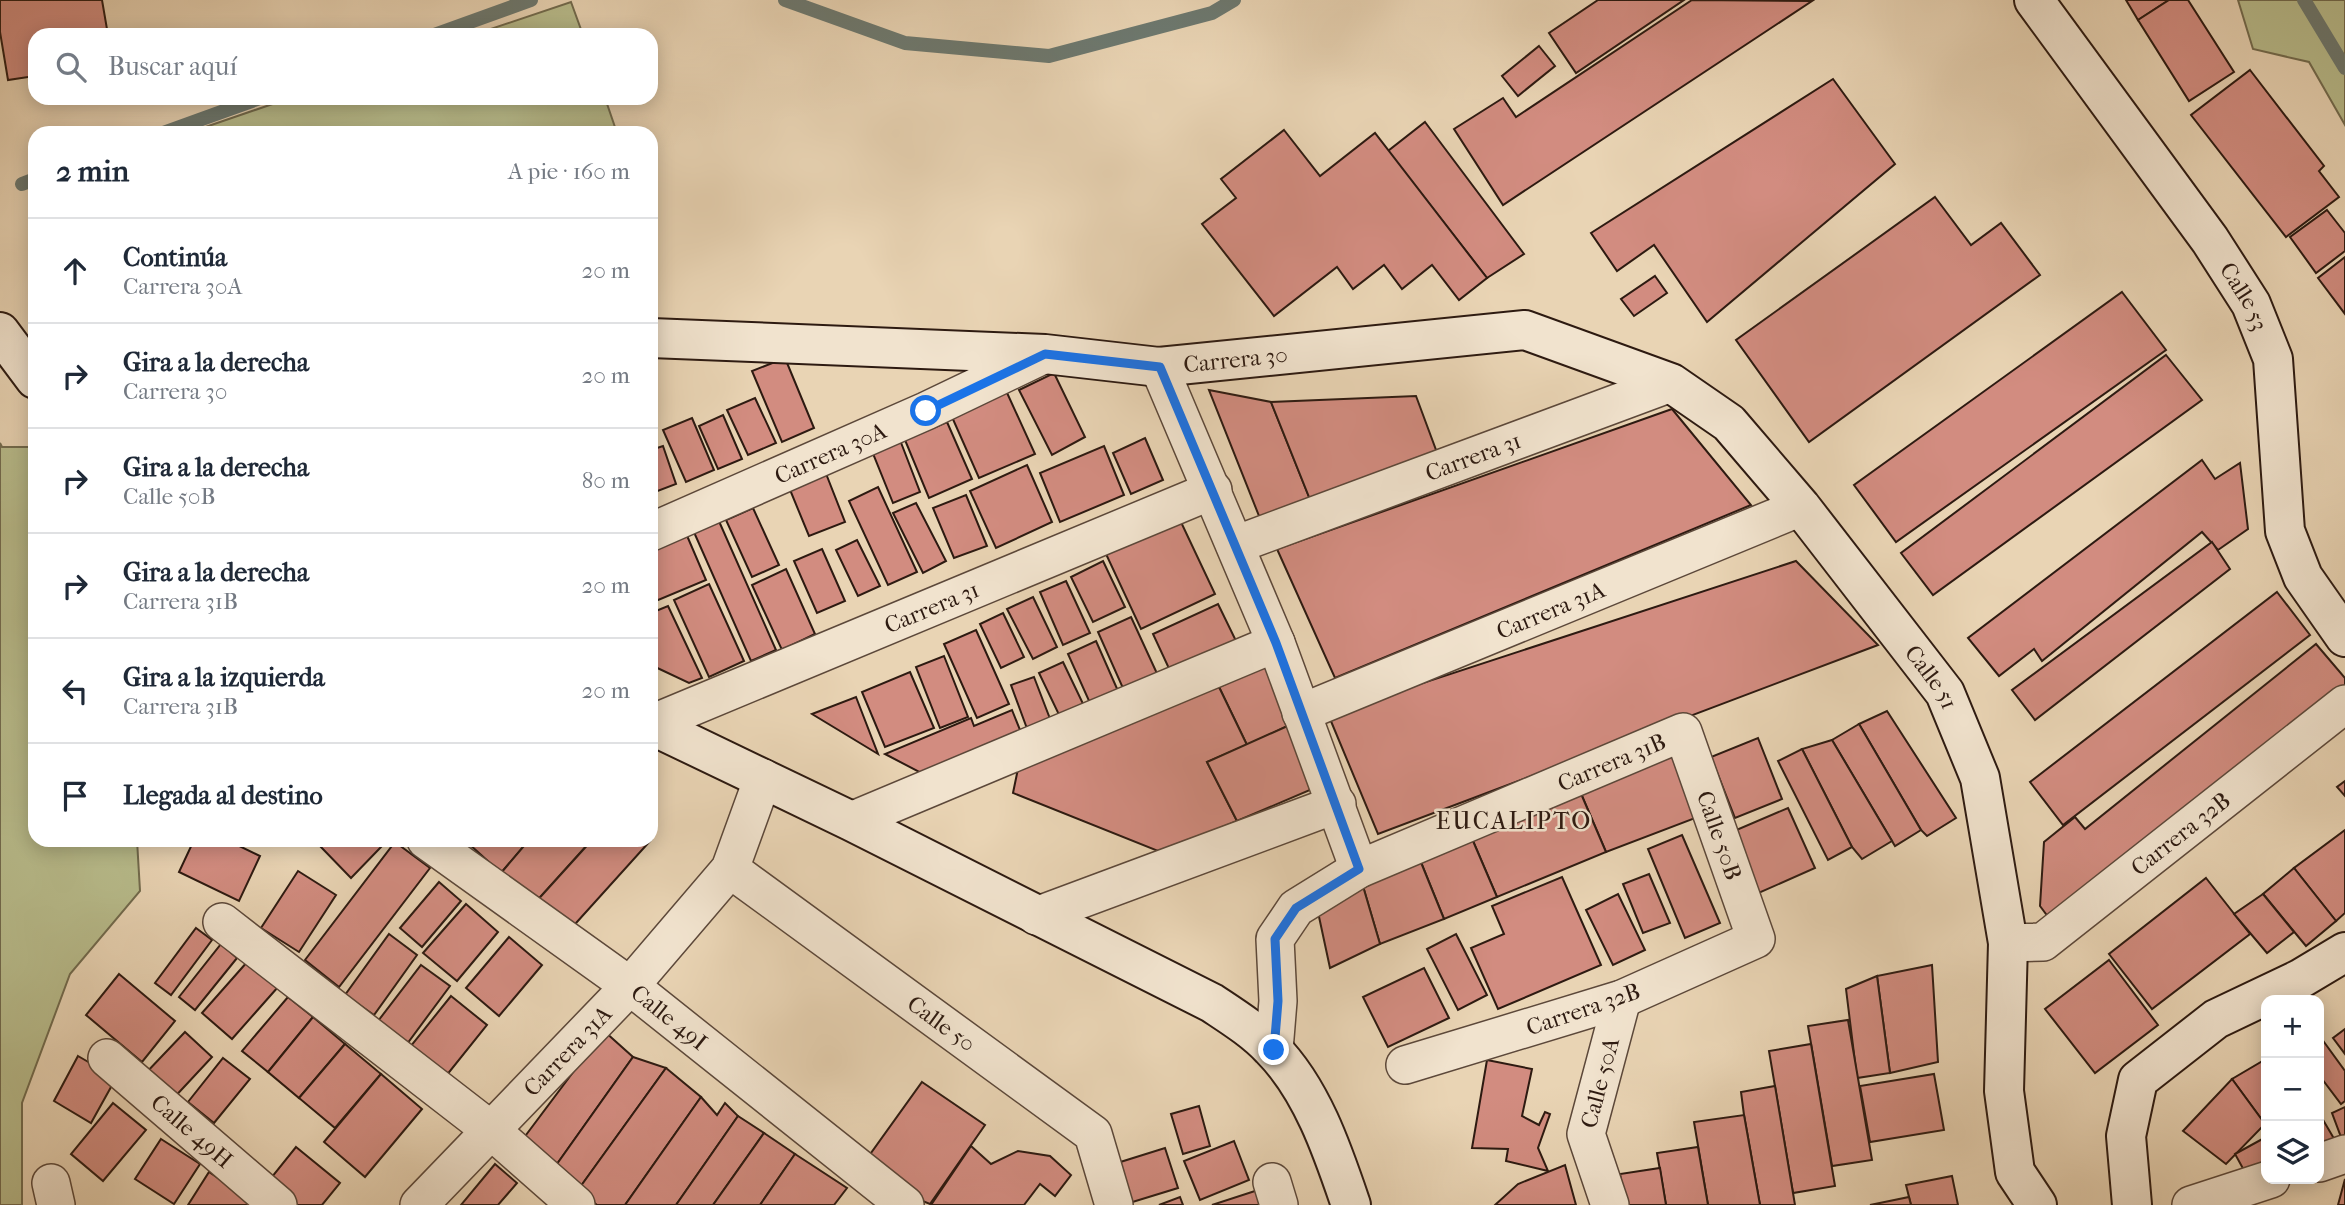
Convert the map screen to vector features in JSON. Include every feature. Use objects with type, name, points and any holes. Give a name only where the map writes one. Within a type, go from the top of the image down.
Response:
[{"type":"street","name":"Calle 53","points":[[2034,0],[2210,240],[2251,304],[2273,359],[2286,531],[2304,577],[2345,637]]},
{"type":"street","name":"Carrera 30","points":[[658,338],[1045,354],[1160,367],[1525,330]]},
{"type":"street","name":"Calle 51","points":[[1525,330],[1671,383],[1729,424],[1801,507],[1945,693],[1980,778],[2008,943],[2004,1090],[2015,1172],[2037,1205]]},
{"type":"street","points":[[0,332],[28,370]]},
{"type":"street","name":"Carrera 30A","points":[[658,529],[926,411],[1045,354]]},
{"type":"street","points":[[1160,367],[1276,643],[1338,804],[1359,869]]},
{"type":"street","name":"Carrera 31","points":[[1235,545],[1671,383]]},
{"type":"street","name":"Carrera 31","points":[[658,722],[1213,490]]},
{"type":"street","name":"Carrera 31A","points":[[1301,713],[1801,507]]},
{"type":"street","points":[[851,821],[1276,643]]},
{"type":"street","name":"Carrera 32B","points":[[2008,943],[2043,942],[2345,704]]},
{"type":"street","points":[[658,728],[851,821],[1212,1003],[1274,1050],[1308,1101],[1351,1205]]},
{"type":"street","name":"Carrera 31B","points":[[1274,1050],[1278,1001],[1275,939],[1296,908],[1359,869],[1683,732]]},
{"type":"street","name":"Calle 50B","points":[[1683,732],[1756,939]]},
{"type":"street","name":"Carrera 31A","points":[[419,1205],[630,986],[730,869],[763,778]]},
{"type":"street","points":[[1036,915],[1338,804]]},
{"type":"street","name":"Calle 49I","points":[[436,847],[630,986],[905,1205]]},
{"type":"street","name":"Calle 50","points":[[730,869],[1093,1134],[1114,1205]]},
{"type":"street","points":[[222,922],[492,1131],[576,1205]]},
{"type":"street","name":"Carrera 32B","points":[[1405,1065],[1622,999],[1756,939]]},
{"type":"street","points":[[2132,1205],[2126,1136],[2138,1080],[2216,1019],[2300,979],[2345,952]]},
{"type":"street","name":"Calle 50A","points":[[1610,1205],[1586,1134],[1622,999]]},
{"type":"street","name":"Calle 49H","points":[[107,1058],[278,1205]]},
{"type":"street","points":[[2324,1161],[2345,1154]]},
{"type":"street","points":[[2191,1205],[2261,1182]]},
{"type":"green space","points":[[2238,0],[2345,0],[2345,125],[2309,62],[2253,49]]},
{"type":"green space","points":[[571,2],[580,28],[494,28]]},
{"type":"green space","points":[[270,105],[607,105],[615,126],[208,126]]},
{"type":"green space","points":[[0,443],[2,447],[28,447],[28,847],[137,847],[140,891],[70,974],[22,1103],[22,1205],[0,1205]]},
{"type":"building","points":[[0,0],[102,0],[107,28],[28,28],[28,77],[8,80],[0,32]]},
{"type":"building","points":[[1598,0],[1684,0],[1576,73],[1549,33]]},
{"type":"building","points":[[1692,0],[1812,1],[1503,205],[1454,129],[1503,98],[1516,117]]},
{"type":"building","points":[[2126,0],[2169,0],[2138,20]]},
{"type":"building","points":[[2169,0],[2188,0],[2234,72],[2189,101],[2138,20]]},
{"type":"building","points":[[1539,46],[1555,66],[1518,96],[1502,76]]},
{"type":"building","points":[[2250,70],[2324,166],[2319,171],[2339,197],[2286,237],[2191,115]]},
{"type":"building","points":[[1833,79],[1895,164],[1707,322],[1654,245],[1617,271],[1591,233]]},
{"type":"building","points":[[1425,122],[1524,254],[1487,278],[1388,151]]},
{"type":"building","points":[[1284,130],[1320,176],[1375,133],[1487,278],[1459,300],[1432,265],[1402,289],[1384,265],[1353,289],[1337,267],[1274,316],[1202,224],[1236,198],[1221,179]]},
{"type":"building","points":[[1935,197],[1971,245],[2001,223],[2040,275],[1809,442],[1736,340]]},
{"type":"building","points":[[2327,210],[2345,233],[2345,251],[2316,273],[2290,237]]},
{"type":"building","points":[[2345,257],[2345,314],[2318,278]]},
{"type":"building","points":[[1655,276],[1667,293],[1634,316],[1621,299]]},
{"type":"building","points":[[2122,292],[2166,350],[1896,542],[1854,485]]},
{"type":"building","points":[[2166,355],[2202,400],[1933,595],[1901,553]]},
{"type":"building","points":[[785,358],[814,428],[782,442],[752,371]]},
{"type":"building","points":[[1054,373],[1085,437],[1052,455],[1019,390]]},
{"type":"building","points":[[1003,384],[1035,454],[979,478],[948,408]]},
{"type":"building","points":[[1209,390],[1271,402],[1313,507],[1263,526]]},
{"type":"building","points":[[1416,396],[1439,458],[1313,507],[1271,402]]},
{"type":"building","points":[[755,398],[776,443],[748,455],[727,410]]},
{"type":"building","points":[[1672,409],[1751,505],[1335,678],[1277,549]]},
{"type":"building","points":[[723,415],[742,459],[718,469],[699,426]]},
{"type":"building","points":[[692,418],[714,470],[686,482],[663,430]]},
{"type":"building","points":[[947,422],[972,479],[929,498],[905,440]]},
{"type":"building","points":[[1145,438],[1163,480],[1131,494],[1113,453]]},
{"type":"building","points":[[900,440],[920,492],[893,503],[872,451]]},
{"type":"building","points":[[663,446],[676,484],[658,491],[658,448]]},
{"type":"building","points":[[1104,446],[1124,495],[1060,522],[1040,473]]},
{"type":"building","points":[[2202,460],[2215,479],[2240,463],[2248,529],[2218,550],[2202,532],[2042,661],[2034,649],[1999,676],[1968,638]]},
{"type":"building","points":[[1027,465],[1052,522],[996,548],[970,491]]},
{"type":"building","points":[[823,466],[845,522],[809,536],[786,480]]},
{"type":"building","points":[[878,487],[917,572],[888,585],[849,501]]},
{"type":"building","points":[[966,495],[987,546],[954,558],[933,508]]},
{"type":"building","points":[[916,503],[946,561],[923,573],[893,513]]},
{"type":"building","points":[[753,508],[779,565],[752,577],[726,520]]},
{"type":"building","points":[[718,519],[776,650],[751,661],[693,530]]},
{"type":"building","points":[[1180,520],[1215,594],[1141,629],[1106,554]]},
{"type":"building","points":[[685,531],[706,580],[658,600],[658,543]]},
{"type":"building","points":[[857,540],[880,586],[858,596],[836,550]]},
{"type":"building","points":[[2212,542],[2230,569],[2035,720],[2012,690]]},
{"type":"building","points":[[822,549],[845,601],[817,613],[794,561]]},
{"type":"building","points":[[1103,561],[1125,607],[1093,622],[1071,577]]},
{"type":"building","points":[[1796,561],[1878,645],[1378,834],[1328,714]]},
{"type":"building","points":[[786,569],[815,634],[782,650],[752,585]]},
{"type":"building","points":[[1066,581],[1090,633],[1063,645],[1040,592]]},
{"type":"building","points":[[709,584],[744,661],[709,677],[674,600]]},
{"type":"building","points":[[2277,592],[2310,635],[2063,825],[2030,782]]},
{"type":"building","points":[[1033,597],[1057,647],[1033,659],[1007,609]]},
{"type":"building","points":[[1218,604],[1238,645],[1172,675],[1153,634]]},
{"type":"building","points":[[668,606],[702,678],[689,683],[658,668],[658,610]]},
{"type":"building","points":[[1003,613],[1024,657],[1001,668],[980,624]]},
{"type":"building","points":[[1131,617],[1160,680],[1126,695],[1098,632]]},
{"type":"building","points":[[976,630],[1009,704],[977,718],[944,644]]},
{"type":"building","points":[[1096,641],[1122,700],[1094,712],[1068,654]]},
{"type":"building","points":[[2316,644],[2345,678],[2345,698],[2052,922],[2040,906],[2044,842],[2075,817],[2085,829]]},
{"type":"building","points":[[944,656],[968,717],[940,728],[916,667]]},
{"type":"building","points":[[1063,662],[1086,710],[1062,721],[1039,673]]},
{"type":"building","points":[[1265,666],[1292,724],[1247,745],[1219,687]]},
{"type":"building","points":[[910,672],[934,728],[885,747],[862,692]]},
{"type":"building","points":[[1034,677],[1052,724],[1029,734],[1011,685]]},
{"type":"building","points":[[1219,687],[1247,745],[1207,762],[1237,821],[1163,853],[1013,793],[1020,759]]},
{"type":"building","points":[[856,697],[878,754],[812,714]]},
{"type":"building","points":[[1012,710],[1022,735],[925,775],[885,754],[971,718],[974,726]]},
{"type":"building","points":[[1887,711],[1956,818],[1927,836],[1859,724]]},
{"type":"building","points":[[1292,724],[1310,790],[1237,821],[1207,762]]},
{"type":"building","points":[[1859,724],[1921,830],[1895,846],[1832,740]]},
{"type":"building","points":[[1758,738],[1782,799],[1735,818],[1711,757]]},
{"type":"building","points":[[1832,740],[1892,841],[1862,859],[1852,847],[1802,749]]},
{"type":"building","points":[[1680,748],[1698,817],[1606,852],[1579,789]]},
{"type":"building","points":[[1802,749],[1852,847],[1828,860],[1778,761]]},
{"type":"building","points":[[2345,781],[2345,796],[2337,787]]},
{"type":"building","points":[[1579,789],[1606,852],[1497,897],[1470,834]]},
{"type":"building","points":[[1788,808],[1815,868],[1754,895],[1727,834]]},
{"type":"building","points":[[2345,830],[2345,913],[2336,921],[2294,868]]},
{"type":"building","points":[[1470,834],[1497,897],[1444,919],[1418,855]]},
{"type":"building","points":[[1682,835],[1720,923],[1685,938],[1648,849]]},
{"type":"building","points":[[191,847],[241,847],[260,856],[239,901],[179,872]]},
{"type":"building","points":[[321,847],[381,847],[351,878]]},
{"type":"building","points":[[391,847],[402,847],[430,868],[339,987],[305,960]]},
{"type":"building","points":[[472,847],[523,847],[501,873]]},
{"type":"building","points":[[523,847],[585,847],[534,904],[501,873]]},
{"type":"building","points":[[586,847],[645,847],[567,933],[534,904]]},
{"type":"building","points":[[1418,855],[1444,919],[1380,944],[1360,876]]},
{"type":"building","points":[[2294,868],[2336,921],[2306,946],[2263,894]]},
{"type":"building","points":[[298,871],[336,895],[299,952],[261,928]]},
{"type":"building","points":[[1649,874],[1670,923],[1643,933],[1623,884]]},
{"type":"building","points":[[1360,876],[1380,944],[1330,968],[1318,912]]},
{"type":"building","points":[[1562,877],[1601,965],[1498,1009],[1471,948],[1504,934],[1492,906]]},
{"type":"building","points":[[2206,878],[2250,934],[2152,1009],[2109,954]]},
{"type":"building","points":[[439,882],[461,901],[422,947],[400,928]]},
{"type":"building","points":[[1618,894],[1645,950],[1613,965],[1586,910]]},
{"type":"building","points":[[2263,894],[2294,932],[2267,953],[2234,914]]},
{"type":"building","points":[[466,904],[498,932],[457,981],[423,953]]},
{"type":"building","points":[[196,928],[212,940],[171,995],[155,983]]},
{"type":"building","points":[[389,934],[417,955],[374,1015],[345,995]]},
{"type":"building","points":[[1456,934],[1487,995],[1458,1010],[1427,949]]},
{"type":"building","points":[[509,937],[542,965],[499,1016],[466,988]]},
{"type":"building","points":[[221,944],[237,958],[195,1010],[179,997]]},
{"type":"building","points":[[2109,960],[2158,1025],[2095,1073],[2045,1009]]},
{"type":"building","points":[[248,961],[278,987],[232,1039],[202,1013]]},
{"type":"building","points":[[421,965],[450,986],[404,1048],[375,1025]]},
{"type":"building","points":[[1932,965],[1938,1062],[1890,1073],[1877,976]]},
{"type":"building","points":[[1424,968],[1449,1018],[1388,1047],[1363,997]]},
{"type":"building","points":[[119,974],[175,1021],[142,1062],[86,1015]]},
{"type":"building","points":[[1877,976],[1890,1073],[1857,1078],[1846,989]]},
{"type":"building","points":[[451,996],[487,1025],[438,1086],[402,1057]]},
{"type":"building","points":[[288,997],[313,1017],[268,1072],[242,1051]]},
{"type":"building","points":[[313,1017],[345,1044],[299,1098],[268,1072]]},
{"type":"building","points":[[1848,1020],[1872,1160],[1832,1166],[1808,1026]]},
{"type":"building","points":[[2345,1029],[2345,1054],[2333,1038]]},
{"type":"building","points":[[604,1031],[633,1057],[552,1171],[517,1147]]},
{"type":"building","points":[[185,1032],[212,1057],[170,1102],[143,1076]]},
{"type":"building","points":[[2324,1042],[2345,1071],[2345,1101],[2341,1104],[2324,1082]]},
{"type":"building","points":[[345,1044],[381,1074],[335,1128],[299,1098]]},
{"type":"building","points":[[1811,1044],[1835,1186],[1793,1193],[1769,1051]]},
{"type":"building","points":[[78,1056],[116,1078],[91,1123],[54,1101]]},
{"type":"building","points":[[633,1057],[666,1068],[578,1190],[552,1171]]},
{"type":"building","points":[[223,1058],[250,1079],[214,1123],[188,1102]]},
{"type":"building","points":[[1487,1060],[1532,1069],[1522,1116],[1539,1125],[1545,1112],[1550,1114],[1538,1148],[1548,1171],[1506,1161],[1508,1149],[1472,1148]]},
{"type":"building","points":[[2261,1062],[2261,1119],[2232,1079]]},
{"type":"building","points":[[666,1068],[701,1097],[625,1205],[597,1205],[578,1190]]},
{"type":"building","points":[[381,1074],[422,1109],[365,1177],[324,1142]]},
{"type":"building","points":[[1934,1074],[1944,1130],[1870,1142],[1860,1086]]},
{"type":"building","points":[[2232,1079],[2261,1119],[2261,1128],[2226,1164],[2183,1131]]},
{"type":"building","points":[[922,1082],[985,1125],[930,1204],[892,1189],[866,1160]]},
{"type":"building","points":[[1775,1086],[1795,1205],[1760,1205],[1744,1115],[1741,1092]]},
{"type":"building","points":[[701,1097],[717,1115],[725,1103],[738,1116],[676,1205],[625,1205]]},
{"type":"building","points":[[113,1103],[146,1130],[103,1181],[71,1154]]},
{"type":"building","points":[[1199,1106],[1210,1146],[1183,1154],[1171,1114]]},
{"type":"building","points":[[2345,1107],[2345,1135],[2341,1137],[2332,1113]]},
{"type":"building","points":[[1744,1115],[1760,1205],[1708,1205],[1694,1122]]},
{"type":"building","points":[[738,1116],[764,1133],[713,1205],[676,1205]]},
{"type":"building","points":[[2324,1122],[2336,1142],[2324,1148]]},
{"type":"building","points":[[764,1133],[795,1154],[760,1205],[713,1205]]},
{"type":"building","points":[[161,1139],[200,1164],[174,1204],[135,1179]]},
{"type":"building","points":[[2261,1140],[2261,1177],[2251,1183],[2235,1154]]},
{"type":"building","points":[[1234,1141],[1249,1180],[1200,1200],[1184,1161]]},
{"type":"building","points":[[971,1146],[991,1164],[1018,1151],[1050,1156],[1071,1175],[1055,1196],[1040,1184],[1024,1205],[931,1205]]},
{"type":"building","points":[[296,1147],[340,1183],[322,1205],[293,1205],[267,1183]]},
{"type":"building","points":[[1698,1147],[1708,1205],[1666,1205],[1657,1153]]},
{"type":"building","points":[[1165,1148],[1178,1188],[1126,1204],[1114,1164]]},
{"type":"building","points":[[795,1154],[847,1188],[834,1205],[760,1205]]},
{"type":"building","points":[[495,1164],[517,1183],[498,1205],[461,1205]]},
{"type":"building","points":[[1565,1165],[1576,1205],[1495,1205],[1518,1184]]},
{"type":"building","points":[[1660,1168],[1666,1205],[1625,1205],[1620,1174]]},
{"type":"building","points":[[209,1172],[257,1204],[257,1205],[188,1205]]},
{"type":"building","points":[[1952,1176],[1958,1205],[1911,1205],[1906,1185]]},
{"type":"building","points":[[2345,1179],[2345,1205],[2338,1205]]},
{"type":"building","points":[[1258,1190],[1264,1205],[1212,1205]]},
{"type":"building","points":[[1180,1197],[1183,1205],[1159,1205]]},
{"type":"building","points":[[1909,1197],[1911,1205],[1870,1205]]},
{"type":"waterway","points":[[453,28],[531,0]]},
{"type":"waterway","points":[[785,0],[905,43],[1049,56],[1212,13],[1234,0]]},
{"type":"waterway","points":[[2304,0],[2345,68]]},
{"type":"waterway","points":[[182,126],[241,105]]},
{"type":"waterway","points":[[22,184],[28,182]]},
{"type":"district","name":"EUCALIPTO","points":[[1514,821]]},
{"type":"route","points":[[926,411],[1045,354],[1160,367],[1276,643],[1338,804],[1359,869],[1296,908],[1275,939],[1278,1001],[1274,1050]]}]
